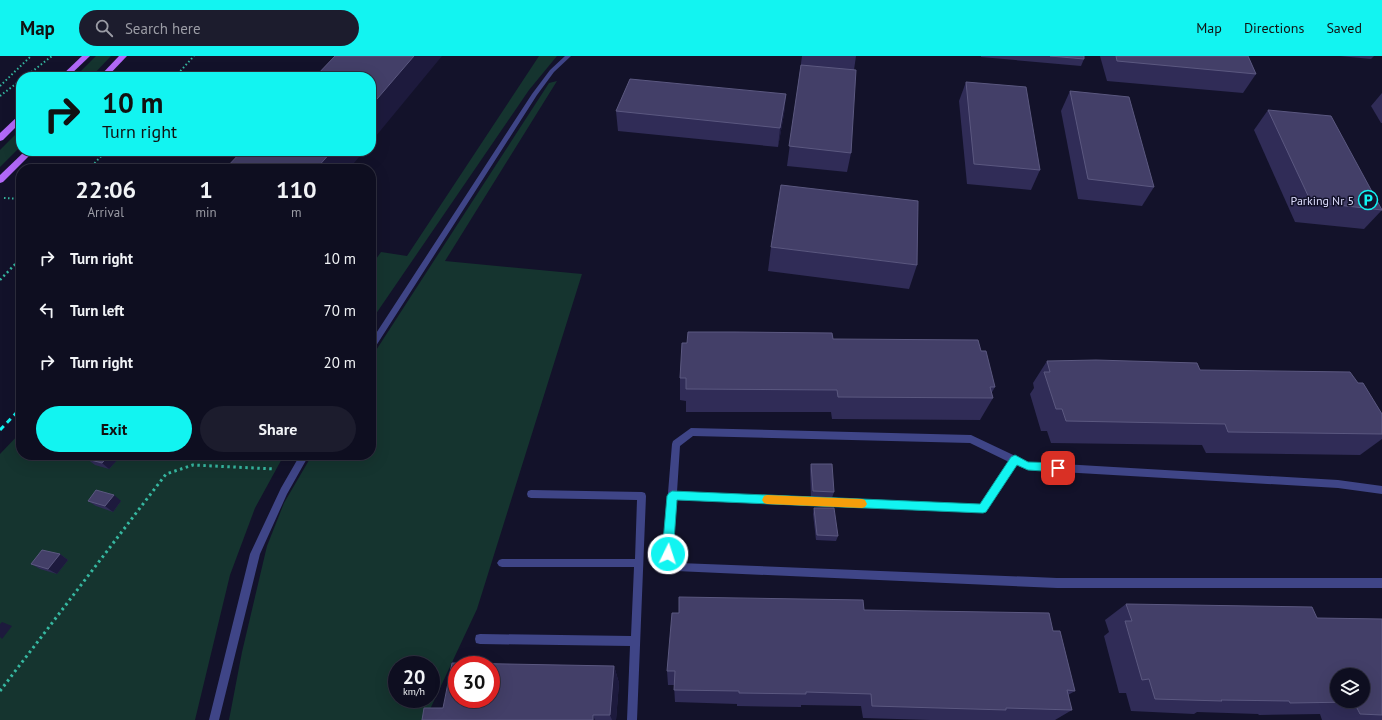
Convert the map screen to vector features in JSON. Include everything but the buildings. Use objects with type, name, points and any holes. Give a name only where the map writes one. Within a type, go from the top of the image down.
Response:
[{"type":"main road","points":[[69,72],[86,56]]},
{"type":"main road","points":[[108,72],[123,56]]},
{"type":"main road","points":[[0,138],[16,123]]},
{"type":"main road","points":[[17,164],[25,156]]},
{"type":"main road","points":[[0,180],[16,165]]},
{"type":"street","points":[[376,340],[535,94],[552,71],[568,56]]},
{"type":"street","points":[[1382,490],[1338,484],[1028,466],[971,439],[691,432],[676,444],[668,554],[676,567],[1056,583],[1382,583]]},
{"type":"street","points":[[214,720],[255,554],[284,491],[302,460]]},
{"type":"street","points":[[672,496],[983,508],[1015,460]]},
{"type":"street","points":[[531,494],[642,496],[632,720]]},
{"type":"street","points":[[502,563],[639,564]]},
{"type":"street","points":[[480,639],[635,641]]},
{"type":"path","points":[[0,86],[31,56]]},
{"type":"path","points":[[31,72],[52,56]]},
{"type":"path","points":[[180,72],[194,56]]},
{"type":"path","points":[[0,96],[16,84]]},
{"type":"path","points":[[94,164],[101,156]]},
{"type":"path","points":[[0,198],[16,199]]},
{"type":"path","points":[[0,280],[16,263]]},
{"type":"path","points":[[0,691],[166,474],[193,465],[296,470]]},
{"type":"green space","points":[[96,56],[111,56],[96,72],[80,72]]},
{"type":"green space","points":[[539,56],[557,56],[529,90],[376,314],[376,259],[381,252],[407,256]]},
{"type":"green space","points":[[557,81],[445,261],[582,274],[477,609],[455,656],[448,656],[448,671],[440,688],[440,656],[388,656],[388,708],[431,708],[425,720],[229,720],[242,652],[267,546],[284,503],[309,460],[376,460],[376,350],[549,83]]},
{"type":"green space","points":[[16,134],[16,151],[0,167],[0,150]]},
{"type":"green space","points":[[16,437],[16,460],[281,460],[255,508],[230,575],[195,720],[0,720],[0,454]]},
{"type":"railway","points":[[0,430],[16,413]]},
{"type":"slow traffic","points":[[767,500],[862,504]]},
{"type":"place","name":"Parking Nr 5","points":[[1368,200]]},
{"type":"route","points":[[668,554],[672,496],[983,508],[1015,460],[1028,466],[1058,468]]}]
